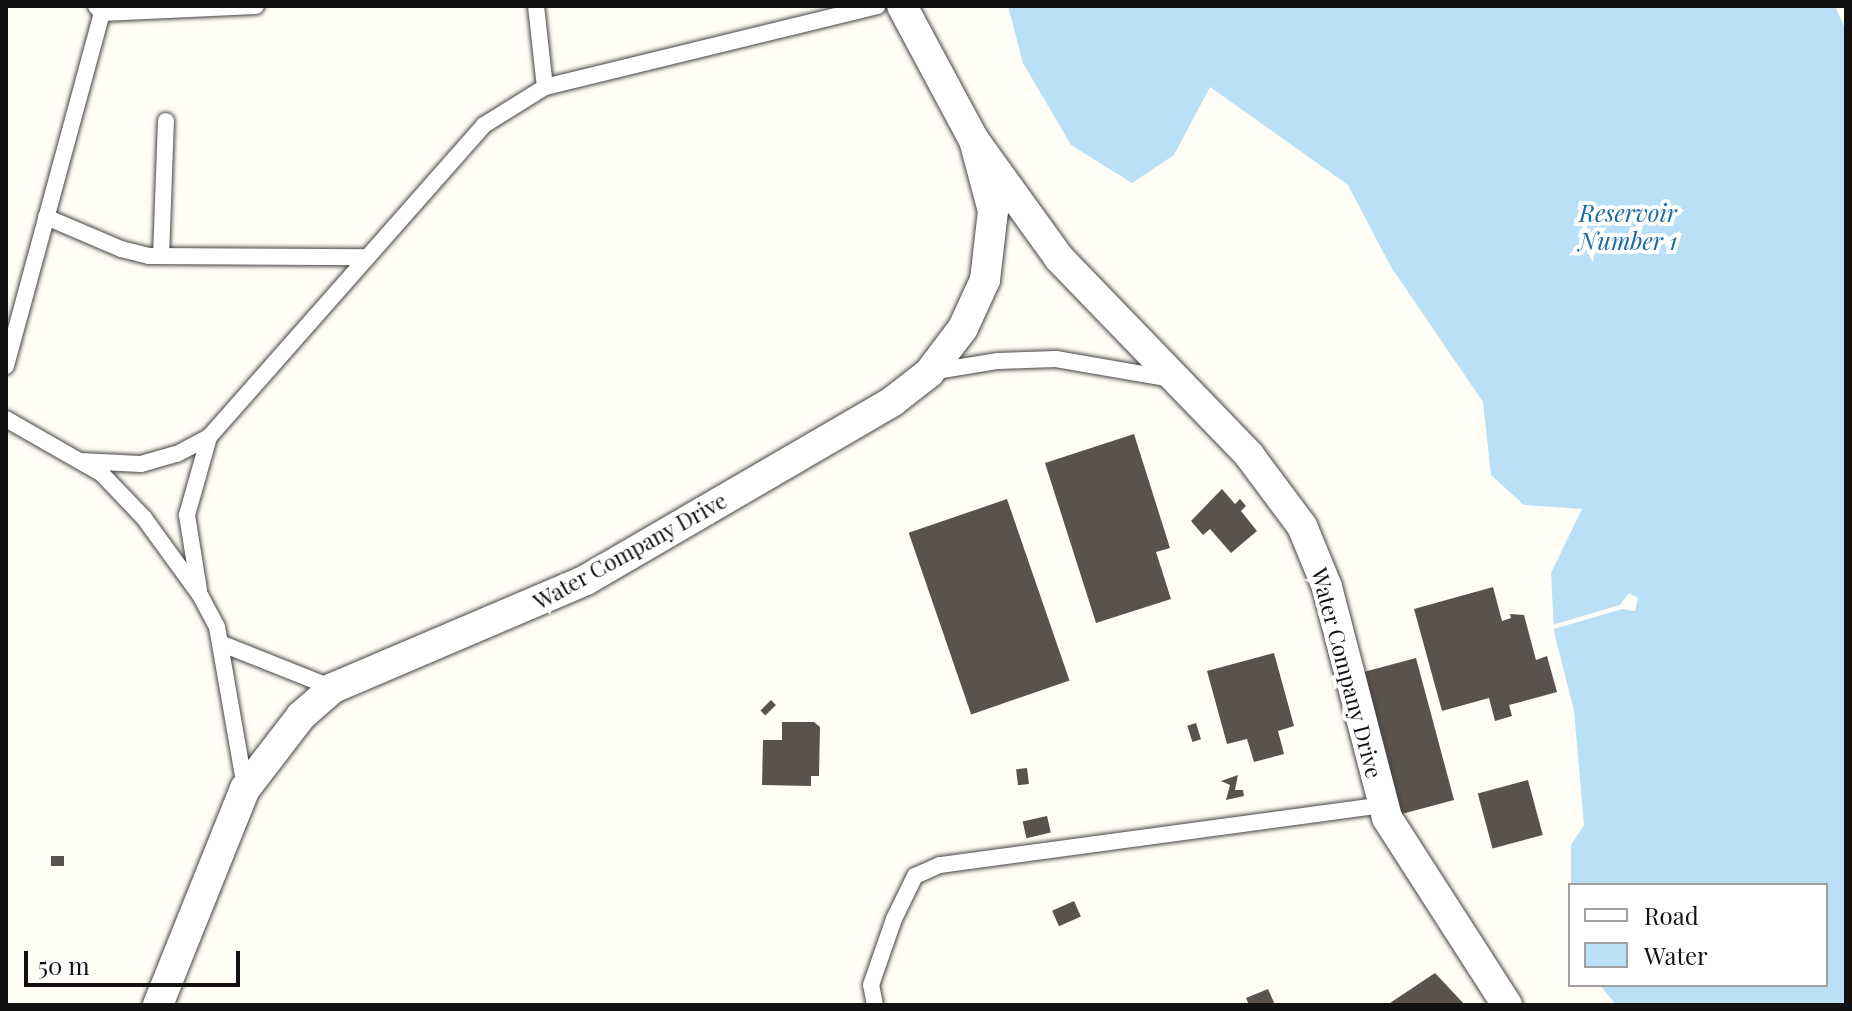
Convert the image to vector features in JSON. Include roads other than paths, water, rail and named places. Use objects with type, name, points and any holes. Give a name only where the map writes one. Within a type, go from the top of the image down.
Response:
[{"type":"street","name":"Water Company Drive","points":[[902,6],[974,140],[1059,258],[1249,455],[1302,526],[1327,587],[1384,805],[1405,851],[1507,1005]]},
{"type":"street","name":"Water Company Drive","points":[[158,1005],[245,789],[301,716],[333,688],[586,580],[893,401],[929,373],[963,328],[985,280],[993,211],[974,140]]},
{"type":"lane","points":[[6,366],[99,8],[256,6]]},
{"type":"lane","points":[[536,6],[545,87]]},
{"type":"lane","points":[[80,461],[141,464],[177,454],[209,437],[484,125],[545,87],[877,6]]},
{"type":"lane","points":[[161,256],[166,121]]},
{"type":"lane","points":[[46,217],[121,249],[161,256],[367,257]]},
{"type":"lane","points":[[929,373],[998,361],[1056,359],[1177,380]]},
{"type":"lane","points":[[6,419],[102,474],[144,518],[200,595]]},
{"type":"lane","points":[[209,437],[187,515],[200,595],[220,643],[245,789]]},
{"type":"lane","points":[[220,643],[333,688]]},
{"type":"lane","points":[[875,1005],[871,985],[894,919],[915,876],[940,865],[1384,805]]},
{"type":"water","name":"Reservoir Number 1","points":[[1008,6],[1835,6],[1846,31],[1846,1005],[1616,1005],[1602,987],[1828,987],[1828,883],[1571,883],[1571,845],[1584,825],[1574,711],[1554,632],[1551,573],[1582,509],[1524,505],[1491,475],[1483,402],[1391,267],[1348,185],[1210,87],[1174,155],[1132,183],[1071,145],[1023,63]]}]
